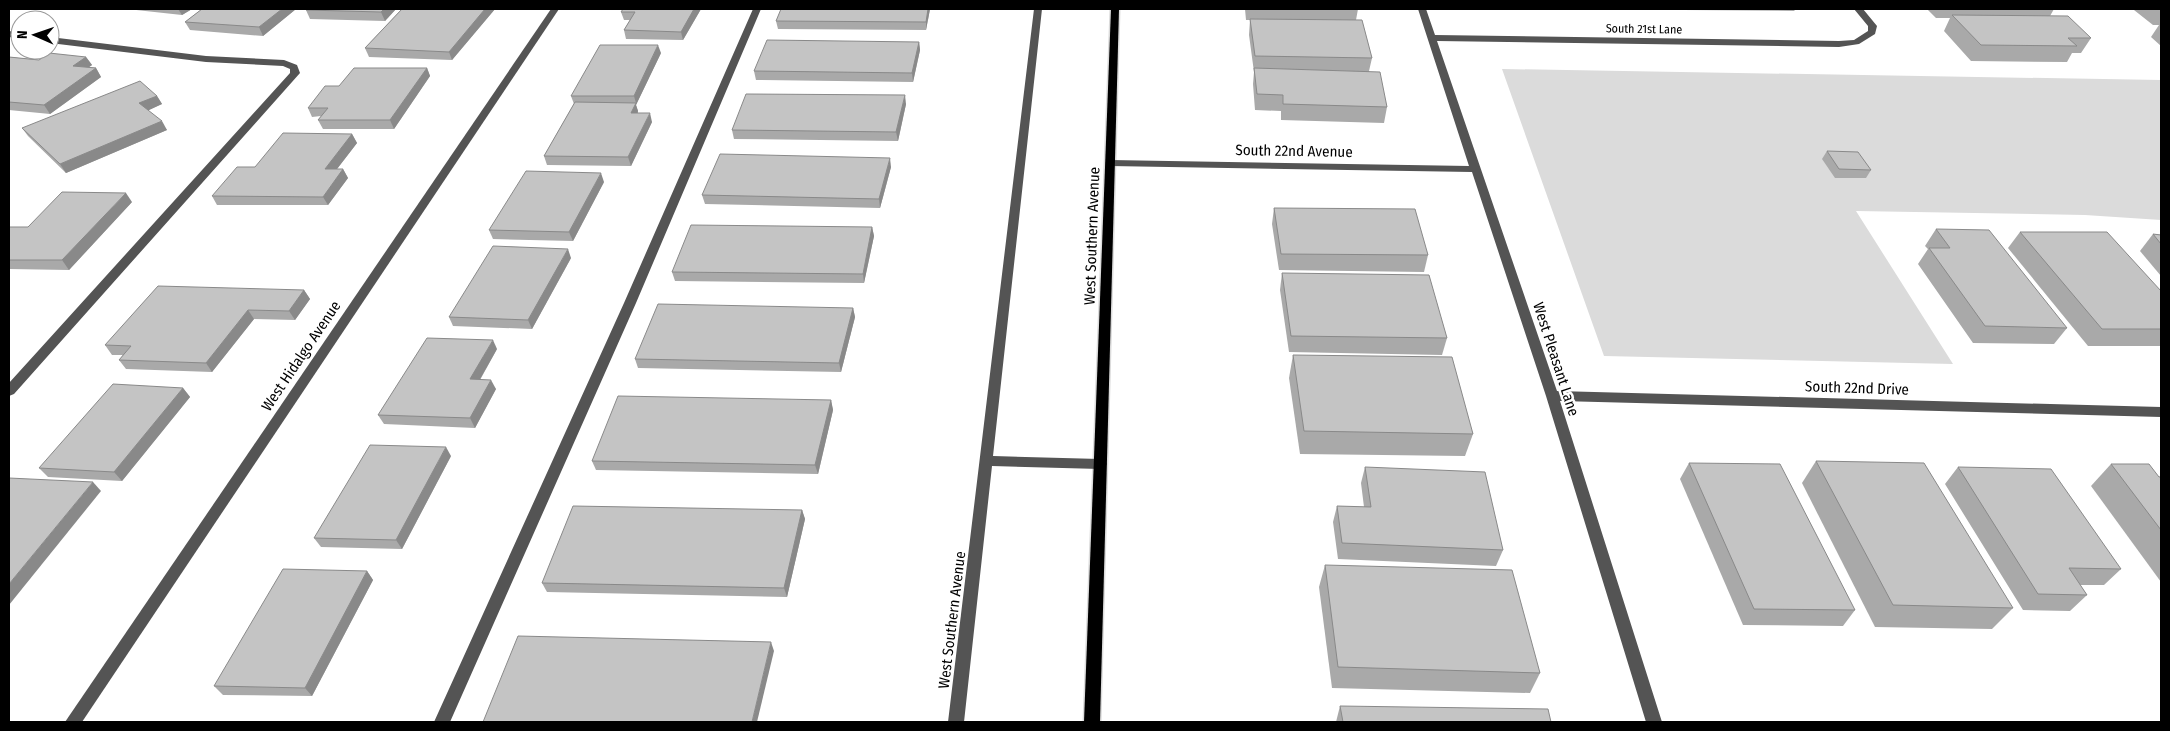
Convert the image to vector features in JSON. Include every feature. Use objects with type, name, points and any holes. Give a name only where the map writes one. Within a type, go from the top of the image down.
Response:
[{"type":"main road","name":"West Southern Avenue","points":[[1092,722],[1115,9]]},
{"type":"street","name":"West Hidalgo Avenue","points":[[73,722],[555,9]]},
{"type":"street","points":[[442,722],[626,312],[757,9]]},
{"type":"street","name":"West Southern Avenue","points":[[956,722],[1038,9]]},
{"type":"street","name":"West Pleasant Lane","points":[[1422,9],[1552,396],[1654,722]]},
{"type":"street","name":"South 21st Lane","points":[[1432,38],[1840,44],[1856,42],[1872,32],[1873,26],[1858,9]]},
{"type":"street","points":[[9,391],[295,73],[294,67],[284,63],[206,59],[60,41]]},
{"type":"street","name":"South 22nd Avenue","points":[[1110,163],[1476,170]]},
{"type":"street","name":"South 22nd Drive","points":[[1552,396],[2161,412]]},
{"type":"street","points":[[986,461],[1100,464]]},
{"type":"shaded area","points":[[1502,69],[2161,80],[2161,220],[2085,215],[1856,211],[1953,364],[1604,356]]},
{"type":"building","points":[[202,9],[282,9],[259,27],[185,22]]},
{"type":"building","points":[[307,9],[384,9],[381,12]]},
{"type":"building","points":[[402,9],[485,9],[449,52],[365,48]]},
{"type":"building","points":[[623,9],[694,9],[681,32],[624,30],[635,12],[621,12]]},
{"type":"building","points":[[781,9],[928,9],[926,22],[776,21]]},
{"type":"building","points":[[1952,15],[2068,16],[2091,38],[2068,38],[2077,46],[1981,45]]},
{"type":"building","points":[[1250,19],[1362,20],[1372,58],[1255,56]]},
{"type":"building","points":[[767,40],[919,42],[912,73],[754,71]]},
{"type":"building","points":[[600,45],[658,45],[634,96],[571,96]]},
{"type":"building","points":[[60,54],[86,57],[73,66],[96,68],[44,105],[9,102],[9,57],[10,60],[60,60]]},
{"type":"building","points":[[354,68],[427,68],[390,120],[318,120],[328,108],[308,108],[325,86],[339,86]]},
{"type":"building","points":[[1254,68],[1380,72],[1387,107],[1283,104],[1283,95],[1257,94]]},
{"type":"building","points":[[140,81],[157,96],[139,103],[162,121],[60,164],[22,128]]},
{"type":"building","points":[[746,94],[905,95],[896,132],[732,130]]},
{"type":"building","points":[[575,102],[636,103],[631,113],[650,113],[628,157],[544,156]]},
{"type":"building","points":[[283,133],[352,134],[325,169],[343,169],[323,197],[212,196],[237,167],[255,167]]},
{"type":"building","points":[[1827,151],[1858,152],[1871,170],[1839,169]]},
{"type":"building","points":[[720,154],[890,158],[879,199],[702,195]]},
{"type":"building","points":[[526,171],[601,173],[569,232],[489,230]]},
{"type":"building","points":[[62,192],[126,193],[62,260],[9,260],[9,227],[28,227]]},
{"type":"building","points":[[1274,208],[1415,209],[1428,255],[1281,254]]},
{"type":"building","points":[[691,225],[872,227],[863,274],[672,272]]},
{"type":"building","points":[[1936,229],[1989,230],[2067,328],[1985,326],[1929,248],[1950,248]]},
{"type":"building","points":[[2020,232],[2107,232],[2161,291],[2161,329],[2102,329]]},
{"type":"building","points":[[2153,234],[2161,235],[2161,244]]},
{"type":"building","points":[[493,246],[568,249],[528,320],[449,317]]},
{"type":"building","points":[[1282,273],[1429,275],[1447,338],[1291,336]]},
{"type":"building","points":[[158,286],[304,290],[289,311],[248,310],[206,363],[119,360],[131,346],[105,345]]},
{"type":"building","points":[[658,304],[853,308],[839,363],[635,359]]},
{"type":"building","points":[[427,338],[493,340],[470,379],[491,380],[470,418],[378,415]]},
{"type":"building","points":[[1293,355],[1452,357],[1473,434],[1304,431]]},
{"type":"building","points":[[113,384],[183,388],[114,472],[39,468]]},
{"type":"building","points":[[618,396],[831,400],[815,465],[592,461]]},
{"type":"building","points":[[370,445],[446,447],[396,540],[314,538]]},
{"type":"building","points":[[1816,461],[1924,463],[2013,608],[1893,605]]},
{"type":"building","points":[[1689,463],[1780,464],[1855,610],[1754,609]]},
{"type":"building","points":[[2111,464],[2149,464],[2161,477],[2161,530]]},
{"type":"building","points":[[1365,467],[1485,472],[1503,550],[1342,543],[1337,506],[1371,507]]},
{"type":"building","points":[[1958,467],[2051,469],[2121,569],[2069,568],[2087,595],[2038,594]]},
{"type":"building","points":[[9,478],[93,482],[9,584]]},
{"type":"building","points":[[573,506],[802,510],[784,588],[542,583]]},
{"type":"building","points":[[1325,565],[1512,570],[1540,673],[1338,667]]},
{"type":"building","points":[[283,569],[367,571],[305,688],[214,686]]},
{"type":"building","points":[[518,636],[771,642],[752,722],[483,722]]},
{"type":"building","points":[[1340,706],[1548,709],[1551,722],[1343,722]]}]
